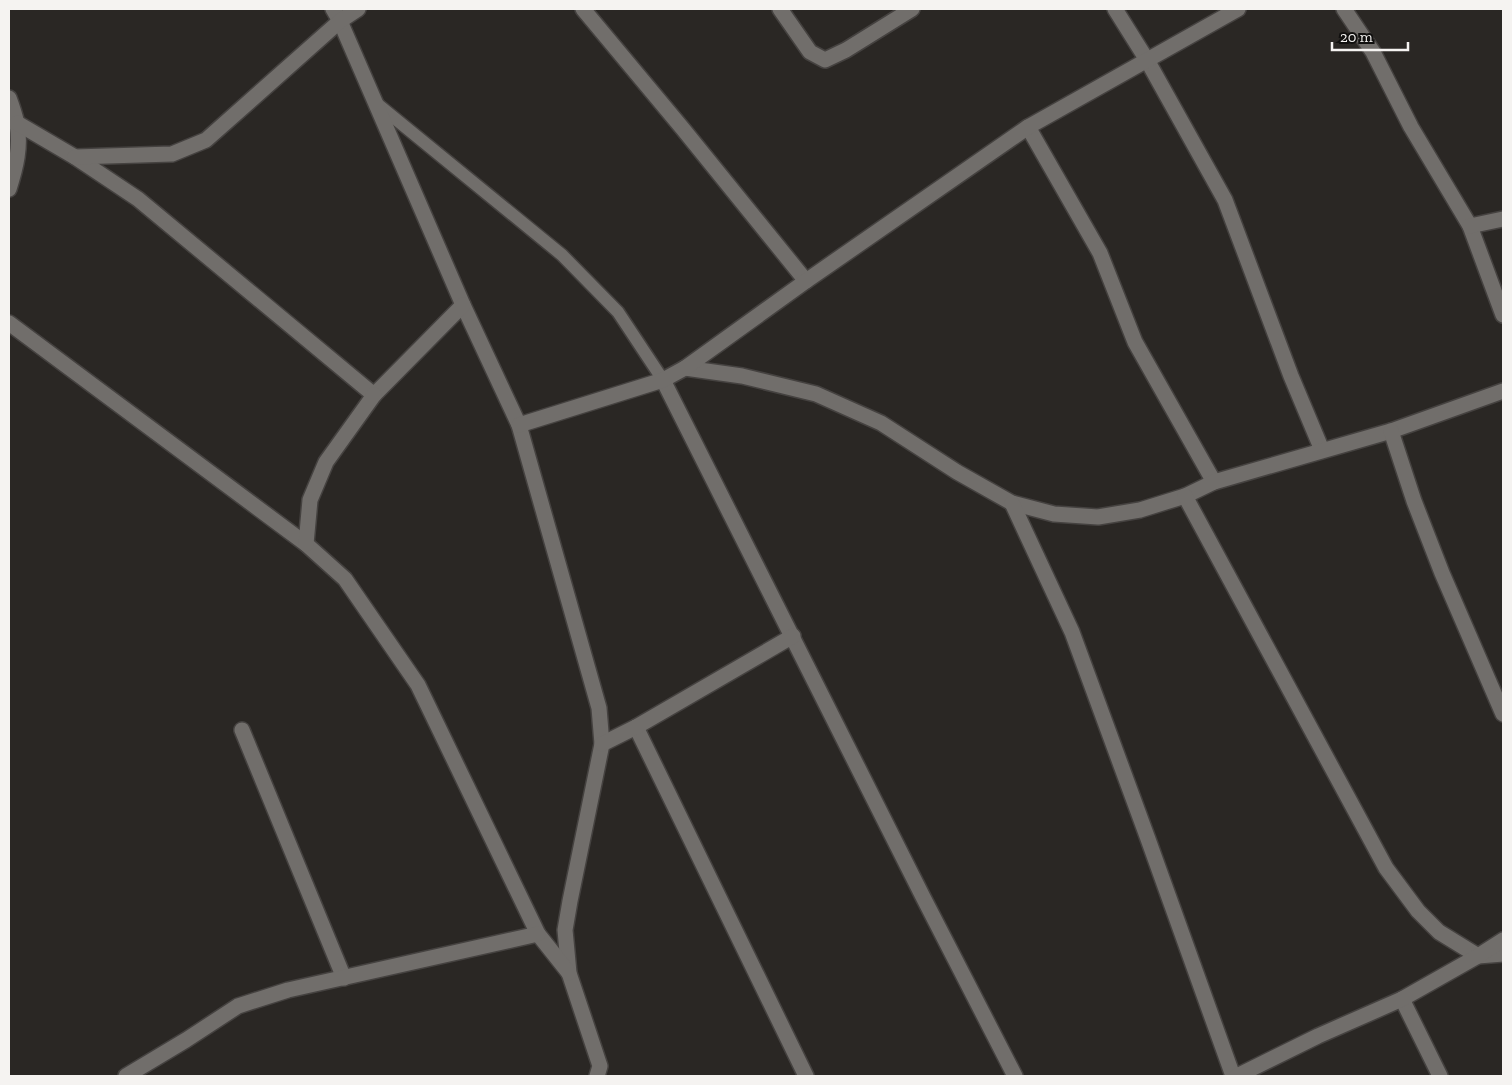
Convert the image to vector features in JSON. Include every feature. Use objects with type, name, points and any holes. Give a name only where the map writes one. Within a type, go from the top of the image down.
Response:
[{"type":"street","points":[[75,158],[172,154],[206,140],[337,15],[358,9]]},
{"type":"street","points":[[583,9],[806,281]]},
{"type":"street","points":[[780,9],[810,52],[825,60],[846,50],[912,9]]},
{"type":"street","points":[[1114,9],[1147,60],[1225,200],[1322,450]]},
{"type":"street","points":[[519,425],[663,380],[685,368],[806,281],[1028,127],[1238,9]]},
{"type":"street","points":[[1344,9],[1373,52],[1410,127],[1470,226],[1503,316]]},
{"type":"street","points":[[337,15],[463,305],[519,425],[599,708],[602,744],[566,930],[569,973],[601,1073]]},
{"type":"street","points":[[9,98],[17,123],[19,145],[17,164],[9,189]]},
{"type":"street","points":[[17,123],[138,199],[374,395]]},
{"type":"street","points":[[1028,127],[1100,253],[1135,342],[1214,482]]},
{"type":"street","points":[[1470,226],[1503,218]]},
{"type":"street","points":[[306,544],[310,500],[326,462],[374,395],[463,305]]},
{"type":"street","points":[[9,323],[306,544],[345,579],[418,685],[538,934],[569,973]]},
{"type":"street","points":[[685,368],[742,376],[816,394],[880,423],[1012,504],[1054,514],[1098,517],[1140,510],[1185,496],[1214,482],[1391,431],[1503,392]]},
{"type":"street","points":[[663,380],[1015,1076]]},
{"type":"street","points":[[1391,431],[1414,501],[1442,574],[1503,714]]},
{"type":"street","points":[[1185,496],[1386,868],[1418,910],[1439,932],[1478,956],[1503,954]]},
{"type":"street","points":[[1012,504],[1072,632],[1233,1076]]},
{"type":"street","points":[[602,744],[636,727],[794,636]]},
{"type":"street","points":[[636,727],[806,1076]]},
{"type":"street","points":[[242,730],[344,978]]},
{"type":"street","points":[[126,1076],[238,1006],[288,990],[538,934]]},
{"type":"street","points":[[1237,1076],[1318,1036],[1402,999],[1503,940]]},
{"type":"street","points":[[1402,999],[1440,1076]]},
{"type":"lane","points":[[376,103],[562,255],[618,312],[663,380]]}]
